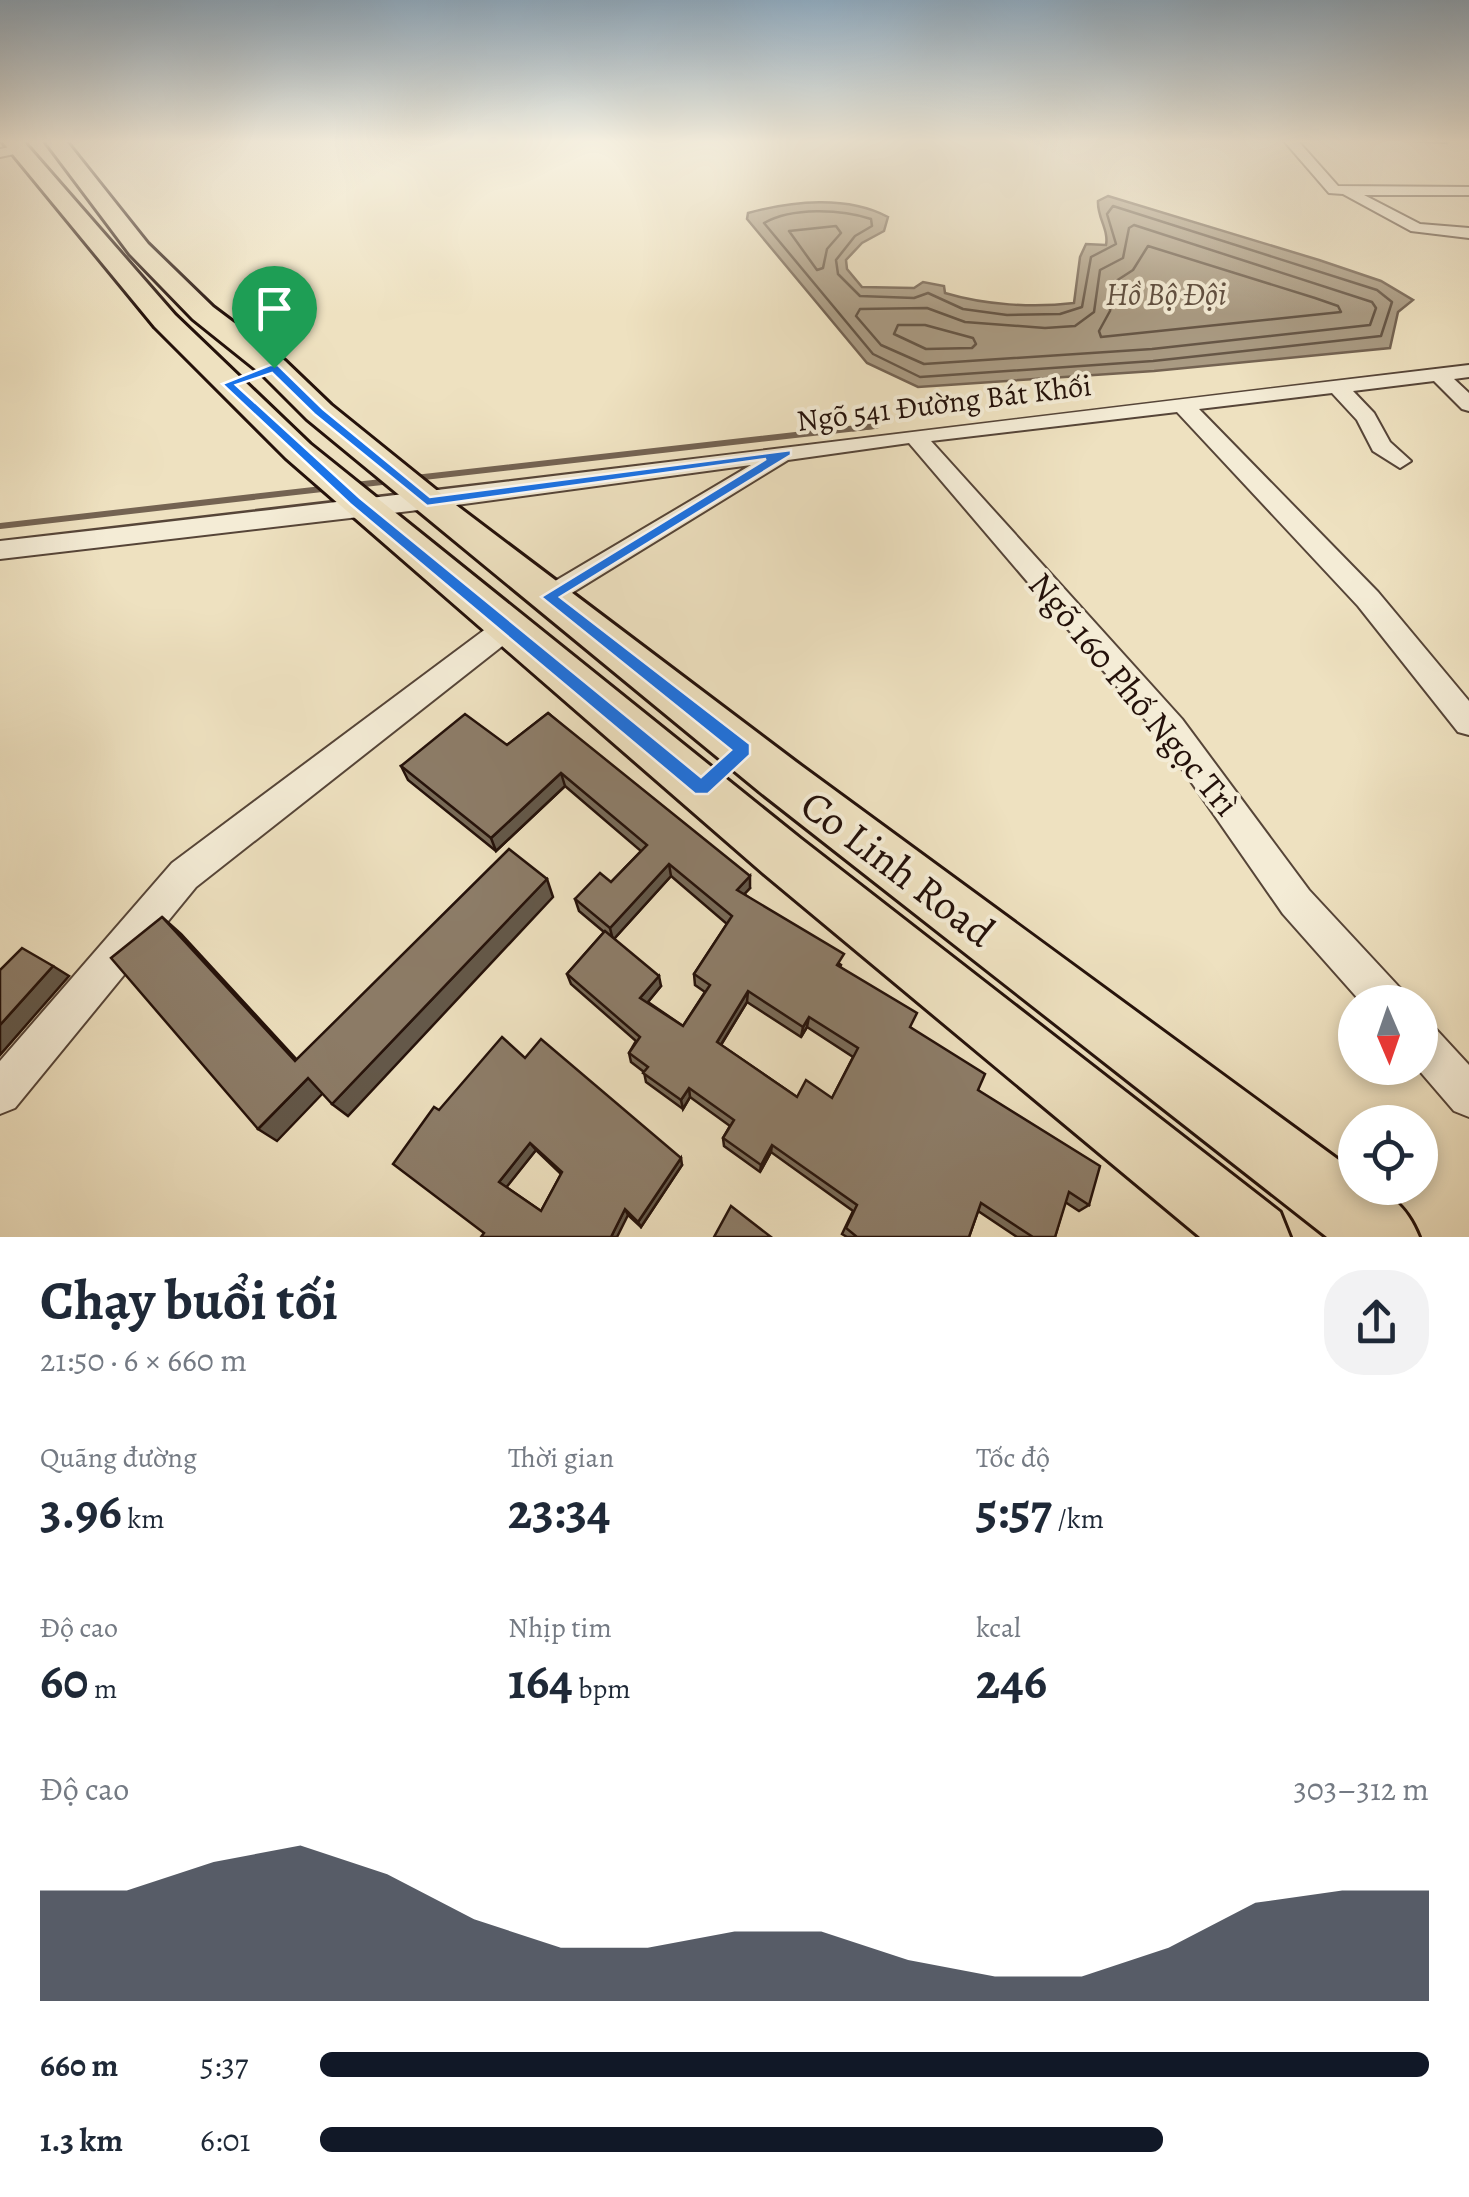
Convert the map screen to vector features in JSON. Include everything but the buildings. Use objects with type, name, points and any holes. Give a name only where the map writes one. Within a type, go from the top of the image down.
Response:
[{"type":"main road","points":[[55,199],[165,321],[312,464],[391,495]]},
{"type":"main road","name":"Co Linh Road","points":[[99,199],[139,250],[203,313],[274,368],[319,412],[391,495],[529,611],[702,788],[1201,1216],[1256,1237]]},
{"type":"main road","points":[[228,384],[274,368]]},
{"type":"main road","name":"Co Linh Road","points":[[529,611],[744,750],[1384,1237]]},
{"type":"main road","points":[[702,788],[744,750]]},
{"type":"street","points":[[1361,199],[1417,231],[1469,232]]},
{"type":"street","name":"Ngõ 541 Đường Bát Khối","points":[[0,550],[391,495],[1469,370]]},
{"type":"street","points":[[1438,374],[1469,405]]},
{"type":"street","points":[[1337,386],[1366,418],[1381,446],[1400,461]]},
{"type":"street","points":[[1183,405],[1368,599],[1469,724]]},
{"type":"street","name":"Ngõ 160 Phố Ngọc Trì","points":[[914,436],[1171,728],[1296,902],[1371,985]]},
{"type":"street","points":[[0,1093],[184,875],[529,611],[786,452]]},
{"type":"street","points":[[1438,1061],[1469,1096]]},
{"type":"water","name":"Hồ Bộ Đội","points":[[1117,199],[1319,260],[1381,281],[1413,300],[1398,312],[1390,348],[1154,371],[918,387],[867,363],[747,219],[748,213],[783,205],[855,205],[888,217],[884,231],[862,243],[846,260],[847,269],[862,287],[914,288],[923,282],[944,286],[945,293],[976,300],[1058,304],[1074,303],[1080,257],[1086,244],[1106,245],[1098,201]]},
{"type":"waterway","points":[[415,478],[875,426]]},
{"type":"waterway","points":[[853,429],[877,426]]},
{"type":"waterway","points":[[355,485],[391,481]]},
{"type":"waterway","points":[[0,526],[331,488]]},
{"type":"route","points":[[274,368],[319,412],[427,502],[786,452],[549,597],[744,750],[702,788],[355,501],[228,384],[274,368]]}]
